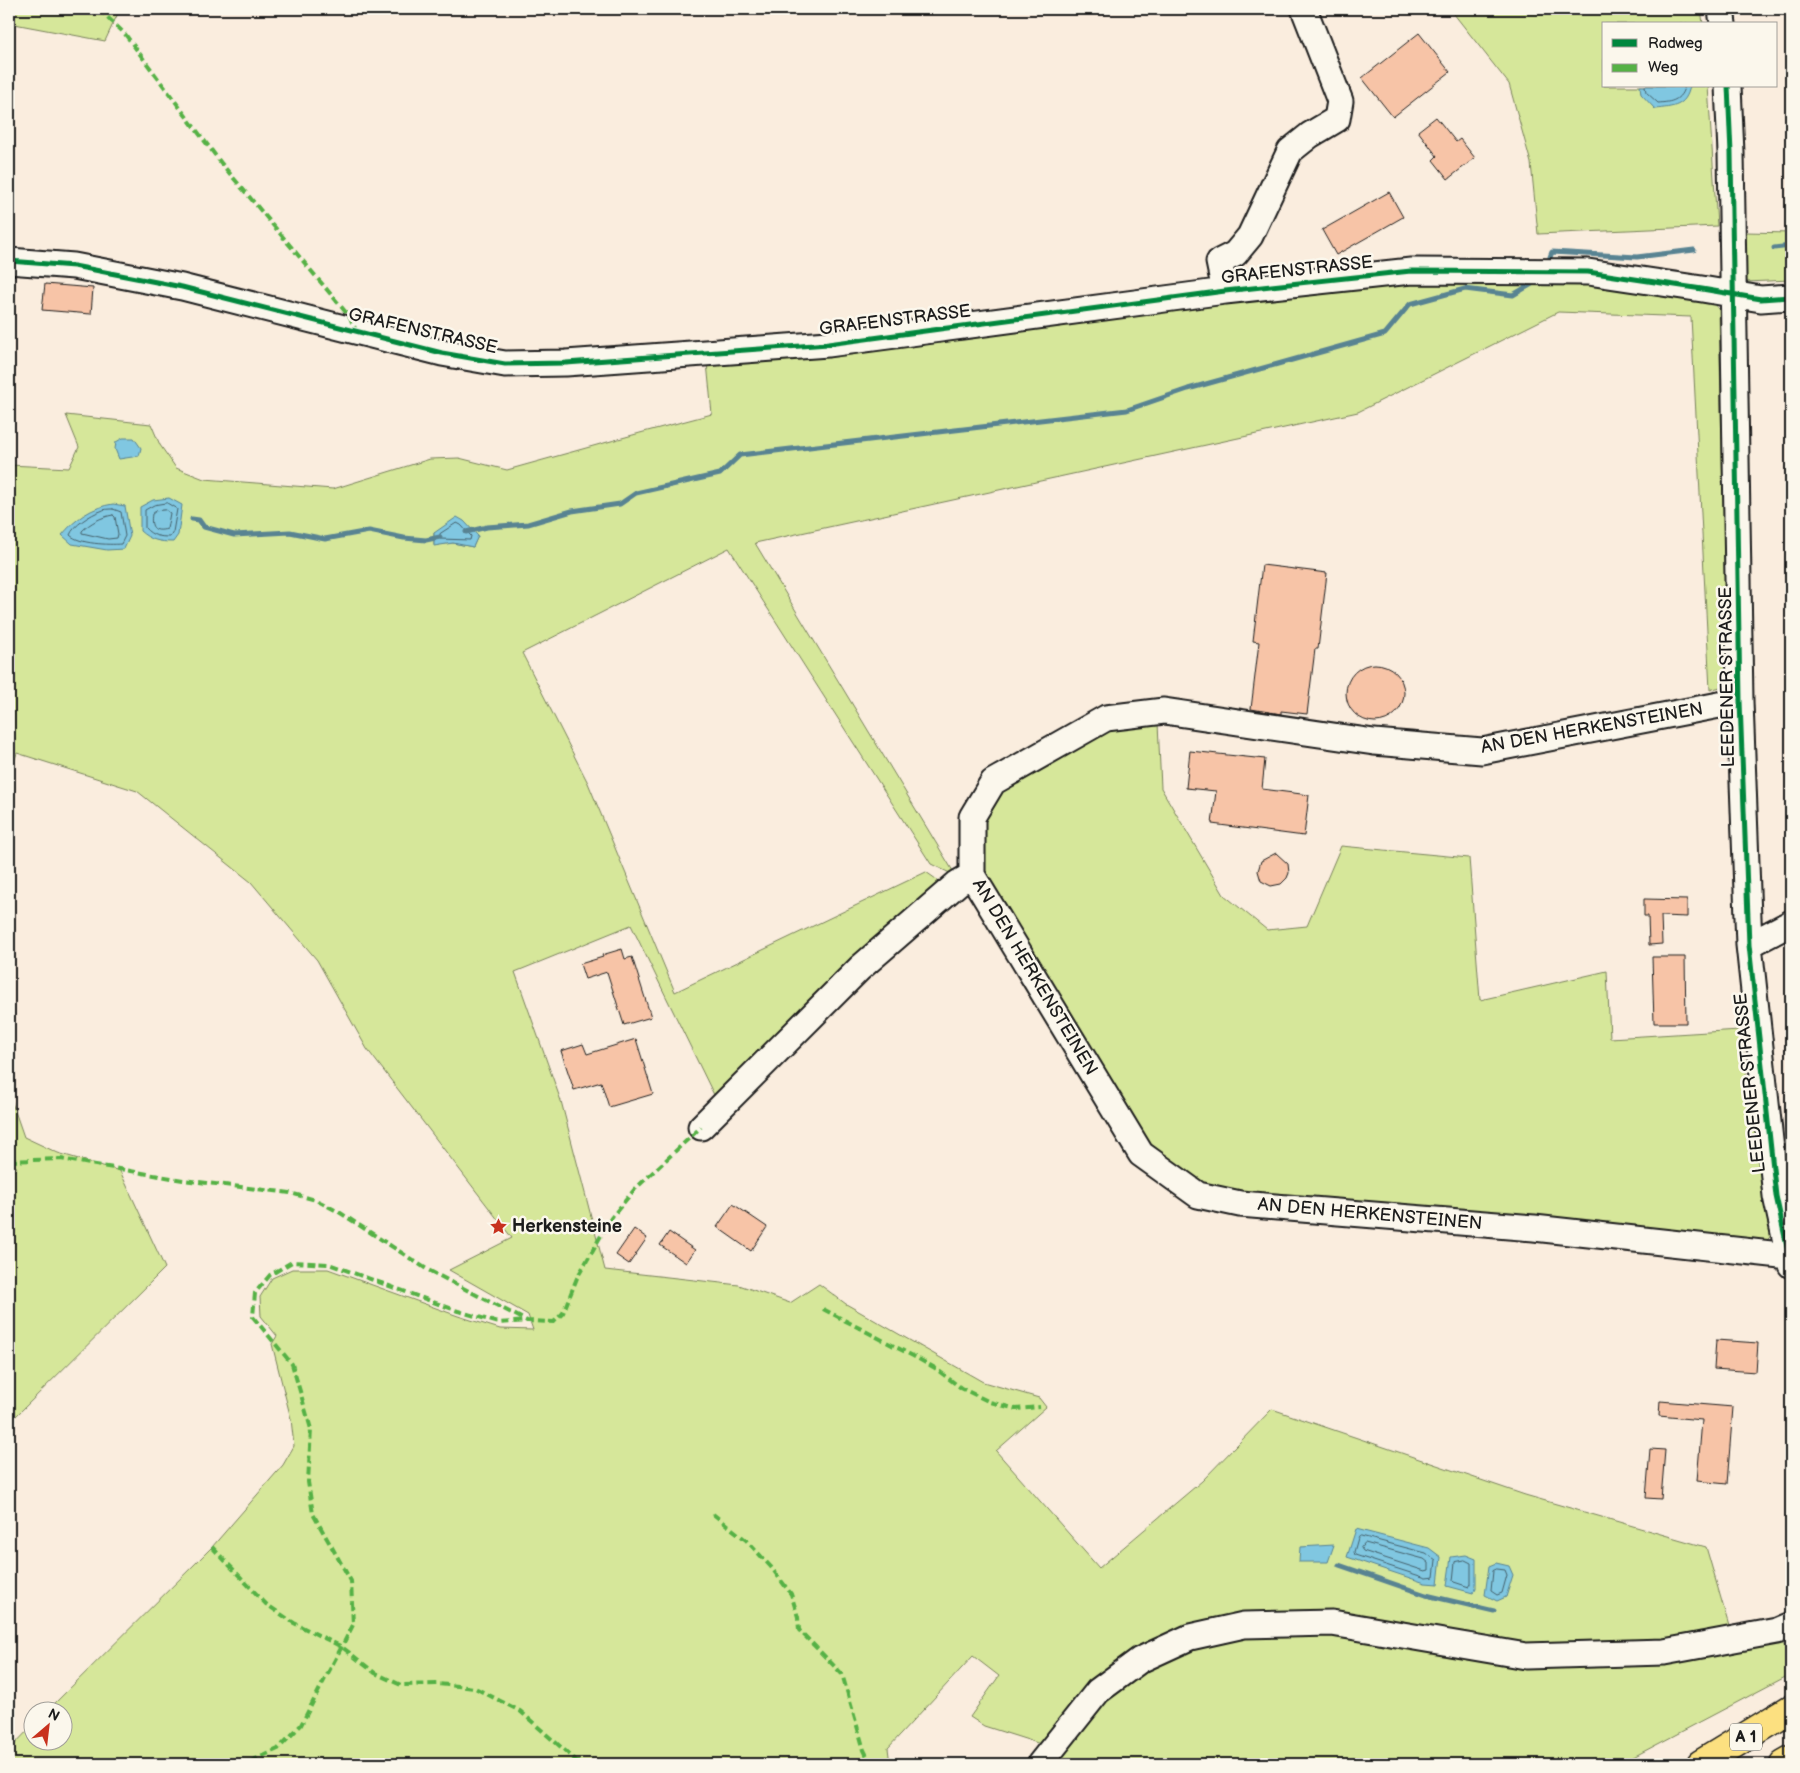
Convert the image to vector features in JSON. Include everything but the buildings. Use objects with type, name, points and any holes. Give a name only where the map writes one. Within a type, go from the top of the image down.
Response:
[{"type":"highway","name":"A 1","points":[[1701,1764],[1791,1709]]},
{"type":"highway","name":"A 1","points":[[1784,1764],[1791,1760]]},
{"type":"street","points":[[1225,291],[1219,262],[1235,254],[1250,236],[1290,151],[1310,135],[1337,119],[1340,101],[1304,9]]},
{"type":"street","points":[[1721,9],[1723,22]]},
{"type":"street","name":"LEEDENER STRASSE","points":[[1728,88],[1734,295],[1740,701],[1750,945],[1776,1196],[1790,1261]]},
{"type":"street","name":"GRAFENSTRASSE","points":[[9,261],[74,266],[182,286],[442,353],[505,364],[566,363],[828,344],[1225,291],[1420,271],[1588,272],[1761,299],[1791,297]]},
{"type":"street","name":"AN DEN HERKENSTEINEN","points":[[1740,701],[1482,751],[1374,742],[1164,711],[1106,718],[993,782],[972,817],[972,875],[1141,1154],[1198,1195],[1240,1204],[1534,1228],[1790,1261]]},
{"type":"street","points":[[701,1127],[860,968],[958,882],[972,875]]},
{"type":"street","points":[[1750,945],[1791,923]]},
{"type":"street","points":[[1040,1764],[1098,1691],[1140,1660],[1190,1637],[1244,1624],[1332,1623],[1526,1656],[1664,1652],[1777,1631],[1791,1625]]},
{"type":"green space","points":[[9,9],[120,9],[105,41],[9,23]]},
{"type":"green space","points":[[1450,9],[1701,9],[1703,22],[1602,22],[1602,88],[1708,88],[1717,226],[1538,234],[1531,163],[1509,84]]},
{"type":"green space","points":[[1745,232],[1791,233],[1791,280],[1745,282]]},
{"type":"green space","points":[[1530,278],[1700,297],[1714,304],[1719,310],[1727,685],[1710,690],[1691,317],[1558,312],[1358,412],[755,543],[956,876],[931,864],[729,548],[522,653],[588,783],[675,992],[926,872],[946,886],[716,1099],[631,925],[515,972],[561,1101],[605,1270],[739,1285],[790,1303],[819,1284],[846,1304],[983,1382],[1039,1398],[1046,1407],[996,1451],[1099,1568],[1202,1481],[1272,1409],[1525,1495],[1706,1547],[1731,1633],[1657,1642],[1527,1643],[1241,1614],[1143,1664],[1242,1629],[1331,1633],[1522,1668],[1667,1664],[1782,1643],[1791,1654],[1791,1674],[1620,1764],[1034,1764],[1047,1746],[984,1726],[970,1717],[999,1676],[973,1656],[888,1748],[890,1764],[9,1764],[9,1750],[22,1736],[22,1750],[72,1750],[72,1700],[58,1700],[212,1547],[283,1465],[294,1446],[291,1419],[272,1344],[277,1336],[261,1316],[260,1297],[272,1278],[292,1269],[328,1269],[458,1316],[500,1329],[533,1330],[528,1315],[449,1270],[512,1238],[367,1049],[317,960],[251,882],[137,791],[17,753],[9,776],[9,465],[69,468],[79,447],[66,415],[151,424],[160,445],[176,468],[204,479],[333,489],[430,459],[459,458],[507,470],[712,414],[707,363],[1409,279]],"holes":[[[434,533],[478,536],[473,547],[453,543],[434,545]]]},
{"type":"green space","points":[[1158,723],[1161,788],[1224,895],[1267,930],[1307,926],[1341,846],[1469,858],[1480,1000],[1607,971],[1610,1038],[1740,1030],[1756,1140],[1773,1233],[1764,1244],[1248,1195],[1197,1184],[1148,1143],[1008,909],[976,860],[978,822],[998,788],[1112,724]]},
{"type":"green space","points":[[9,1094],[24,1137],[58,1153],[120,1171],[165,1268],[9,1423],[9,1177],[17,1167],[9,1167]]},
{"type":"water","points":[[1640,88],[1689,88],[1685,98],[1678,105],[1655,109],[1641,94]]},
{"type":"water","points":[[123,438],[134,438],[141,448],[139,456],[119,459],[115,449],[116,442]]},
{"type":"water","points":[[169,498],[182,505],[178,535],[173,542],[159,541],[140,531],[140,507],[153,500]]},
{"type":"water","points":[[113,504],[125,506],[130,536],[124,549],[107,550],[72,544],[62,535],[84,515],[98,508]]},
{"type":"water","points":[[457,517],[464,521],[478,536],[473,547],[453,543],[434,546],[434,533]]},
{"type":"water","points":[[1356,1529],[1429,1548],[1441,1557],[1438,1584],[1425,1583],[1347,1557]]},
{"type":"water","points":[[1334,1545],[1328,1562],[1299,1562],[1300,1547]]},
{"type":"water","points":[[1466,1555],[1476,1559],[1476,1588],[1473,1593],[1447,1586],[1451,1557]]},
{"type":"water","points":[[1496,1563],[1509,1566],[1513,1575],[1506,1597],[1497,1601],[1485,1595],[1489,1566]]},
{"type":"waterway","points":[[1774,248],[1791,246]]},
{"type":"waterway","points":[[1550,257],[1552,252],[1637,257],[1694,250]]},
{"type":"waterway","points":[[466,532],[487,527],[528,524],[572,511],[620,504],[636,493],[720,474],[740,455],[1127,410],[1188,389],[1385,334],[1410,304],[1465,289],[1513,295],[1537,281]]},
{"type":"waterway","points":[[192,519],[199,520],[204,527],[234,535],[290,532],[325,539],[369,531],[426,540],[440,537]]},
{"type":"waterway","points":[[1339,1565],[1426,1595],[1494,1611]]},
{"type":"marked path","points":[[99,9],[125,34],[221,163],[349,316],[356,330]]},
{"type":"marked path","points":[[9,1161],[61,1159],[183,1180],[290,1193],[316,1200],[339,1212],[428,1270],[527,1321],[554,1322],[563,1313],[577,1278],[611,1218],[634,1190],[701,1127]]},
{"type":"marked path","points":[[179,1764],[247,1763],[278,1749],[301,1725],[353,1625],[351,1581],[313,1514],[308,1482],[311,1429],[292,1364],[253,1317],[255,1293],[270,1275],[292,1262],[329,1264],[458,1311],[499,1323],[527,1321]]},
{"type":"marked path","points":[[823,1309],[935,1368],[961,1388],[990,1402],[1016,1409],[1040,1407]]},
{"type":"marked path","points":[[713,1514],[746,1540],[771,1567],[791,1594],[798,1617],[799,1630],[842,1674],[864,1750],[871,1764]]},
{"type":"marked path","points":[[212,1547],[266,1604],[294,1623],[342,1647],[375,1673],[401,1685],[439,1684],[475,1688],[520,1711],[580,1764]]},
{"type":"cycle path","points":[[1728,88],[1731,153],[1740,701],[1749,945],[1776,1196],[1791,1265]]},
{"type":"cycle path","points":[[9,261],[74,266],[182,287],[442,353],[505,364],[566,363],[828,344],[1225,291],[1411,271],[1588,272],[1761,299],[1791,297]]},
{"type":"place","name":"Herkensteine","points":[[498,1226]]}]
